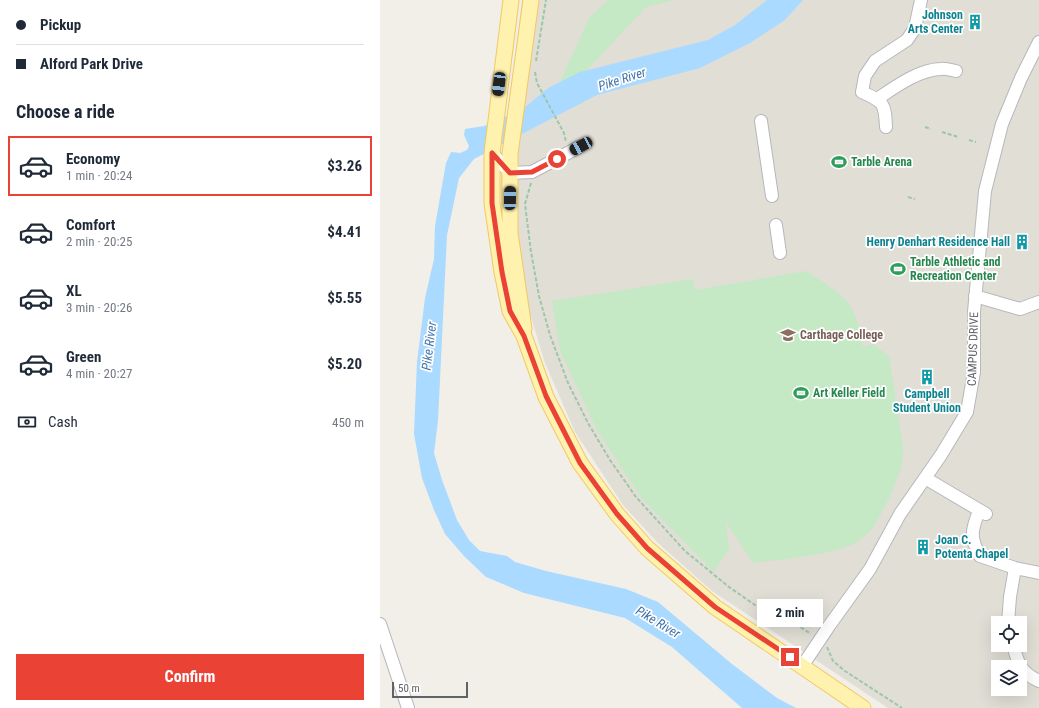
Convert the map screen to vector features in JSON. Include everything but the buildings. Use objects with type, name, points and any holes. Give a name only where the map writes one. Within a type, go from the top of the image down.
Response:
[{"type":"main road","points":[[511,0],[498,98],[492,159],[492,203],[502,272],[510,311],[524,336],[546,396],[580,463],[617,514],[647,548],[715,607],[803,665],[863,708]]},
{"type":"main road","points":[[524,336],[510,233],[510,154],[531,0]]},
{"type":"street","points":[[886,127],[885,107],[877,99],[862,92],[866,76],[875,61],[907,40],[915,28],[921,0]]},
{"type":"street","name":"CAMPUS DRIVE","points":[[803,665],[819,639],[866,576],[900,514],[967,412],[971,399],[974,372],[973,342],[975,296],[985,191],[1002,124],[1021,78],[1039,42]]},
{"type":"street","points":[[877,99],[896,86],[926,71],[941,69],[956,71]]},
{"type":"street","points":[[761,121],[772,196]]},
{"type":"street","points":[[492,159],[510,173],[532,172],[581,146]]},
{"type":"street","points":[[776,225],[780,253]]},
{"type":"street","points":[[975,296],[1020,309],[1039,302]]},
{"type":"street","points":[[924,478],[982,513],[973,525],[972,542],[980,556],[1016,568],[1039,573]]},
{"type":"street","points":[[1009,616],[1010,597],[1016,568]]},
{"type":"street","points":[[380,624],[408,708]]},
{"type":"street","points":[[1015,652],[1017,660],[1026,676],[1039,681]]},
{"type":"path","points":[[546,0],[534,72],[537,83],[564,133],[566,142],[563,145]]},
{"type":"path","points":[[925,127],[931,129]]},
{"type":"path","points":[[942,132],[958,137]]},
{"type":"path","points":[[969,140],[976,142]]},
{"type":"path","points":[[532,172],[531,188],[526,196],[525,204],[531,252],[539,296],[550,335],[568,383],[588,423],[606,454],[636,497],[685,551],[729,588],[755,605],[788,619],[819,639],[827,646],[833,661],[844,671],[902,708]]},
{"type":"path","points":[[908,197],[915,199]]},
{"type":"shaded area","name":"Carthage College","points":[[522,0],[1039,0],[1039,708],[888,708],[712,591],[657,542],[623,505],[575,432],[545,363],[503,225],[500,185]]},
{"type":"green space","points":[[608,0],[675,0],[646,7],[587,70],[560,82],[589,18]]},
{"type":"green space","name":"Art Keller Field","points":[[806,271],[839,293],[852,308],[860,331],[862,346],[873,344],[889,356],[903,447],[900,472],[876,523],[864,537],[855,543],[842,548],[812,555],[753,563],[726,522],[729,549],[714,572],[642,499],[597,430],[560,351],[552,301],[693,279],[695,290]]},
{"type":"water","name":"Pike River","points":[[767,0],[803,0],[785,20],[750,43],[700,68],[597,95],[474,159],[459,178],[447,235],[438,421],[434,453],[457,520],[469,540],[480,551],[507,556],[515,562],[546,571],[626,589],[658,602],[732,664],[777,698],[796,708],[742,708],[672,647],[625,618],[524,593],[486,577],[464,556],[445,534],[422,478],[414,434],[417,362],[425,298],[434,259],[435,226],[446,163],[451,152],[460,153],[467,150],[469,146],[464,135],[465,129],[484,126],[523,109],[548,88],[580,72],[708,40],[735,25]]},
{"type":"place","name":"Johnson Arts Center","points":[[975,22]]},
{"type":"place","name":"Tarble Arena","points":[[839,162]]},
{"type":"place","name":"Henry Denhart Residence Hall","points":[[1022,242]]},
{"type":"place","name":"Tarble Athletic and Recreation Center","points":[[898,269]]},
{"type":"place","name":"Carthage College","points":[[788,335]]},
{"type":"place","name":"Campbell Student Union","points":[[927,377]]},
{"type":"place","name":"Art Keller Field","points":[[801,393]]},
{"type":"place","name":"Joan C. Potenta Chapel","points":[[923,547]]},
{"type":"route","points":[[557,159],[532,172],[510,173],[492,153],[491,165],[492,203],[502,272],[510,311],[524,336],[546,396],[580,463],[617,514],[647,548],[715,607],[790,657]]}]
